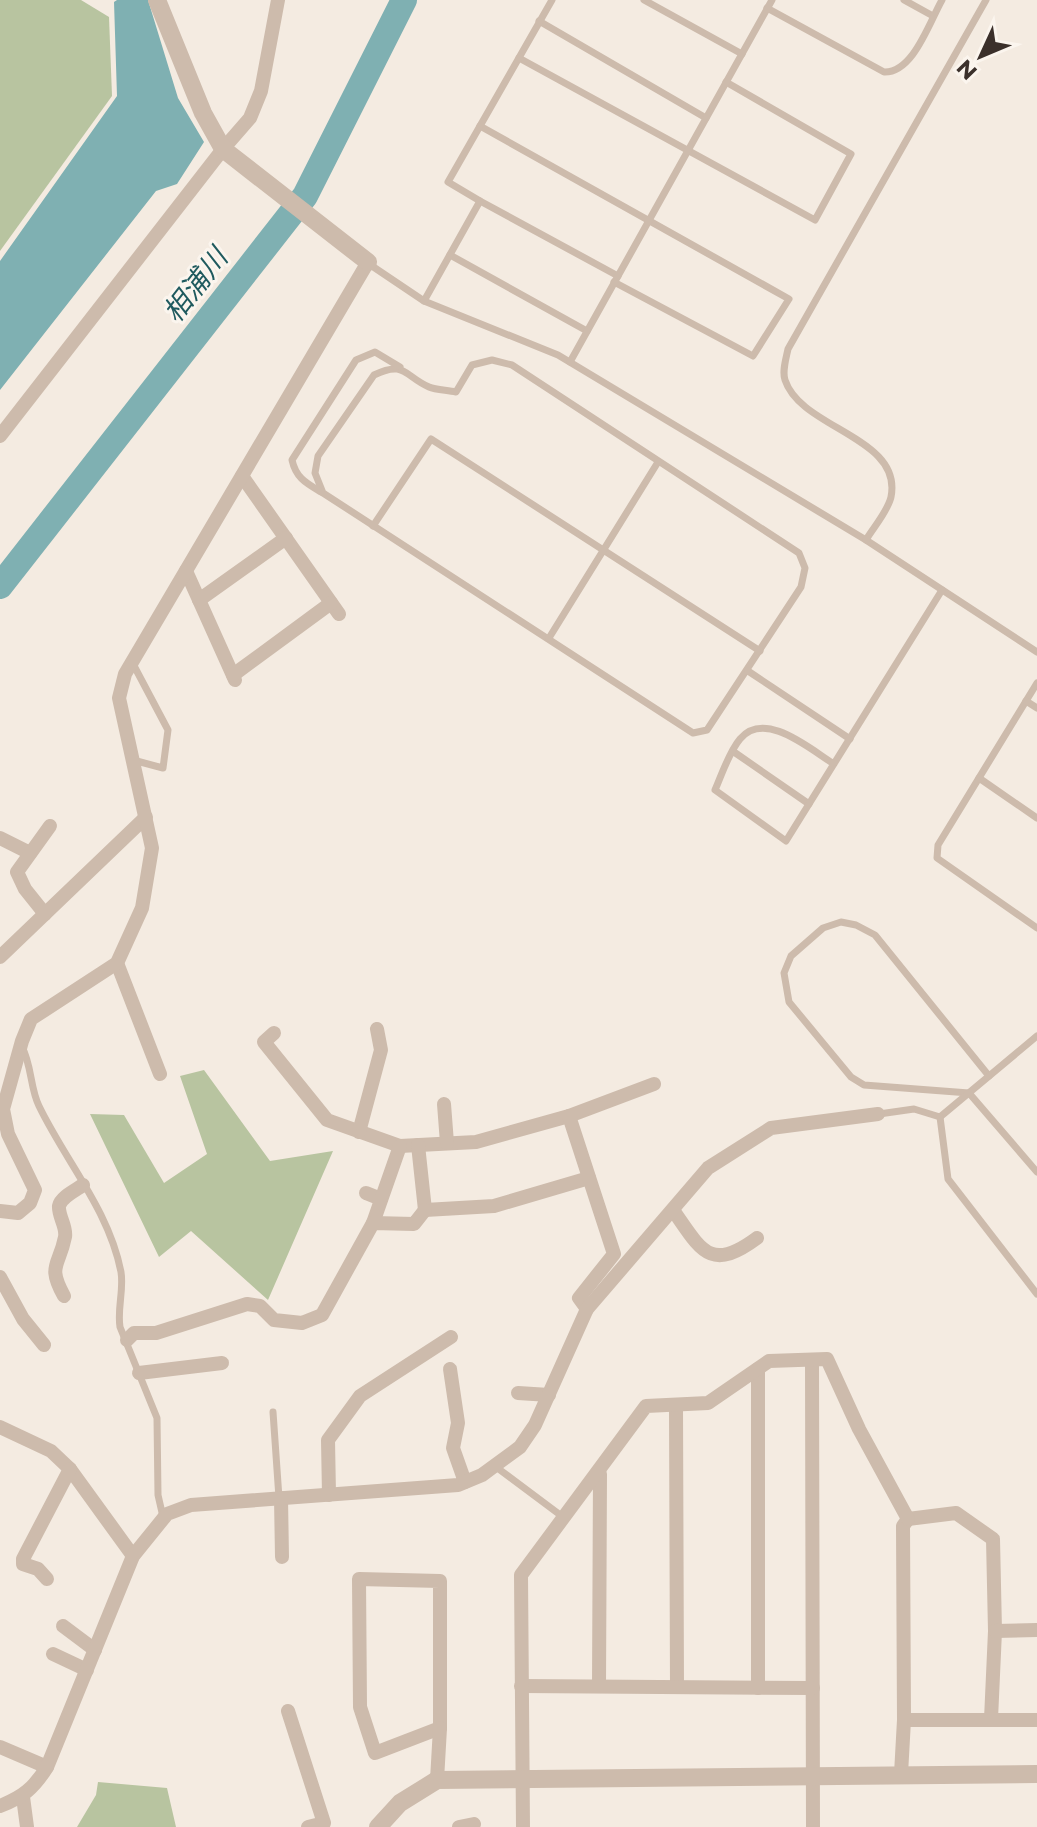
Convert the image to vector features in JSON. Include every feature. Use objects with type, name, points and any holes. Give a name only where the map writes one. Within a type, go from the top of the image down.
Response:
[{"type":"street","points":[[0,1211],[18,1213],[30,1203],[35,1190],[8,1134],[2,1111],[7,1070],[21,1046],[31,1019],[117,963],[142,908],[152,848],[119,698],[132,662],[242,476],[361,258],[226,152],[203,113],[157,0]]},
{"type":"street","points":[[0,436],[250,118],[261,91],[278,0]]},
{"type":"street","points":[[186,571],[234,678],[335,608],[242,476]]},
{"type":"street","points":[[199,600],[286,538]]},
{"type":"street","points":[[0,957],[146,817]]},
{"type":"street","points":[[45,914],[25,889],[17,872],[50,826]]},
{"type":"street","points":[[0,838],[30,853]]},
{"type":"street","points":[[117,963],[160,1074]]},
{"type":"street","points":[[359,1132],[381,1050],[382,1040],[377,1029]]},
{"type":"street","points":[[274,1033],[264,1042],[327,1120],[400,1146],[476,1142],[647,1092]]},
{"type":"street","points":[[444,1104],[447,1143]]},
{"type":"street","points":[[0,1806],[23,1797],[36,1785],[47,1767],[133,1556],[163,1517],[191,1505],[465,1482],[496,1467],[520,1447],[549,1395],[587,1309],[708,1168],[771,1128],[878,1114]]},
{"type":"street","points":[[569,1116],[614,1254],[579,1298],[587,1309]]},
{"type":"street","points":[[373,1223],[414,1224],[425,1210],[418,1145]]},
{"type":"street","points":[[127,1340],[134,1333],[156,1333],[247,1304],[260,1306],[274,1320],[302,1323],[322,1315],[329,1290],[373,1223],[400,1146]]},
{"type":"street","points":[[425,1210],[494,1206],[589,1178]]},
{"type":"street","points":[[64,1296],[53,1277],[54,1262],[66,1235],[59,1206],[63,1199],[83,1185]]},
{"type":"street","points":[[366,1193],[381,1199]]},
{"type":"street","points":[[673,1210],[701,1250],[712,1256],[727,1256],[757,1238]]},
{"type":"street","points":[[0,1277],[23,1319],[44,1345]]},
{"type":"street","points":[[329,1495],[328,1440],[360,1396],[451,1337]]},
{"type":"street","points":[[523,1827],[521,1575],[600,1473],[646,1406],[676,1407],[708,1403],[769,1361],[827,1359],[859,1429],[908,1519]]},
{"type":"street","points":[[812,1360],[813,1827]]},
{"type":"street","points":[[139,1373],[222,1363]]},
{"type":"street","points":[[450,1369],[458,1423],[453,1448],[465,1482]]},
{"type":"street","points":[[758,1369],[758,1688]]},
{"type":"street","points":[[518,1393],[549,1395]]},
{"type":"street","points":[[676,1407],[677,1687]]},
{"type":"street","points":[[1,1431],[51,1451],[70,1469],[133,1556]]},
{"type":"street","points":[[47,1579],[38,1569],[23,1564],[23,1559],[70,1469]]},
{"type":"street","points":[[599,1685],[600,1473]]},
{"type":"street","points":[[280,1498],[282,1557]]},
{"type":"street","points":[[901,1774],[904,1720],[903,1526],[908,1519],[956,1513],[993,1539],[995,1631],[991,1719]]},
{"type":"street","points":[[437,1780],[440,1728],[440,1581],[359,1579],[360,1707],[375,1753],[440,1728]]},
{"type":"street","points":[[63,1626],[95,1650]]},
{"type":"street","points":[[995,1631],[1037,1630]]},
{"type":"street","points":[[53,1654],[87,1670]]},
{"type":"street","points":[[521,1686],[813,1688]]},
{"type":"street","points":[[288,1711],[324,1823],[308,1827]]},
{"type":"street","points":[[904,1720],[1037,1720]]},
{"type":"street","points":[[0,1747],[47,1767]]},
{"type":"street","points":[[378,1827],[400,1803],[437,1780],[1037,1774]]},
{"type":"street","points":[[23,1797],[27,1827]]},
{"type":"lane","points":[[480,126],[789,299],[753,356],[448,182],[539,21],[552,0]]},
{"type":"lane","points":[[644,0],[742,54]]},
{"type":"lane","points":[[904,0],[933,16]]},
{"type":"lane","points":[[570,362],[770,4],[884,72],[895,72],[906,64],[942,0]]},
{"type":"lane","points":[[866,540],[891,498],[889,473],[879,455],[796,401],[784,378],[788,349],[986,0]]},
{"type":"lane","points":[[539,21],[706,118]]},
{"type":"lane","points":[[519,58],[815,220],[851,154],[726,82]]},
{"type":"lane","points":[[424,301],[480,201]]},
{"type":"lane","points":[[450,255],[587,331]]},
{"type":"lane","points":[[361,258],[424,301],[570,362],[866,540],[1037,652]]},
{"type":"lane","points":[[375,352],[429,387],[456,392],[472,365],[492,360],[512,365],[658,462],[799,553],[805,568],[801,587],[748,671],[707,730],[693,733],[304,482],[294,471],[292,460],[356,360],[375,352]]},
{"type":"lane","points":[[323,493],[315,473],[318,456],[365,385],[374,375],[389,368],[407,371]]},
{"type":"lane","points":[[373,526],[431,439],[760,651]]},
{"type":"lane","points":[[549,638],[658,462]]},
{"type":"lane","points":[[834,764],[768,728],[741,738],[715,790],[786,841],[850,739],[942,590]]},
{"type":"lane","points":[[132,662],[168,730],[163,768],[133,760]]},
{"type":"lane","points":[[748,671],[850,739]]},
{"type":"lane","points":[[1037,683],[938,845],[937,858],[1037,928]]},
{"type":"lane","points":[[1026,701],[1037,708]]},
{"type":"lane","points":[[734,752],[809,804]]},
{"type":"lane","points":[[979,778],[1037,818]]},
{"type":"lane","points":[[989,1076],[875,935],[856,925],[841,922],[823,928],[791,956],[784,973],[789,1002],[851,1077],[878,1089],[969,1093],[1037,1172]]},
{"type":"lane","points":[[940,1117],[1037,1036]]},
{"type":"lane","points":[[21,1046],[27,1058],[36,1099],[83,1185],[94,1197],[114,1247],[122,1275],[118,1314],[157,1418],[158,1495],[163,1517]]},
{"type":"lane","points":[[878,1114],[914,1109],[940,1117]]},
{"type":"lane","points":[[940,1117],[948,1179],[1037,1294]]},
{"type":"lane","points":[[273,1412],[280,1498]]},
{"type":"lane","points":[[496,1467],[565,1518]]},
{"type":"green space","points":[[0,0],[81,0],[109,17],[112,96],[0,251]]},
{"type":"green space","points":[[204,1070],[270,1161],[333,1151],[268,1300],[191,1231],[159,1257],[90,1114],[124,1115],[164,1183],[207,1154],[180,1076]]},
{"type":"green space","points":[[98,1782],[167,1788],[176,1827],[77,1827],[96,1795]]},
{"type":"water","points":[[148,0],[178,98],[204,142],[177,184],[156,191],[0,390],[0,261],[117,96],[114,2]]},
{"type":"waterway","name":"相浦川","points":[[0,586],[305,196],[404,0]]}]
